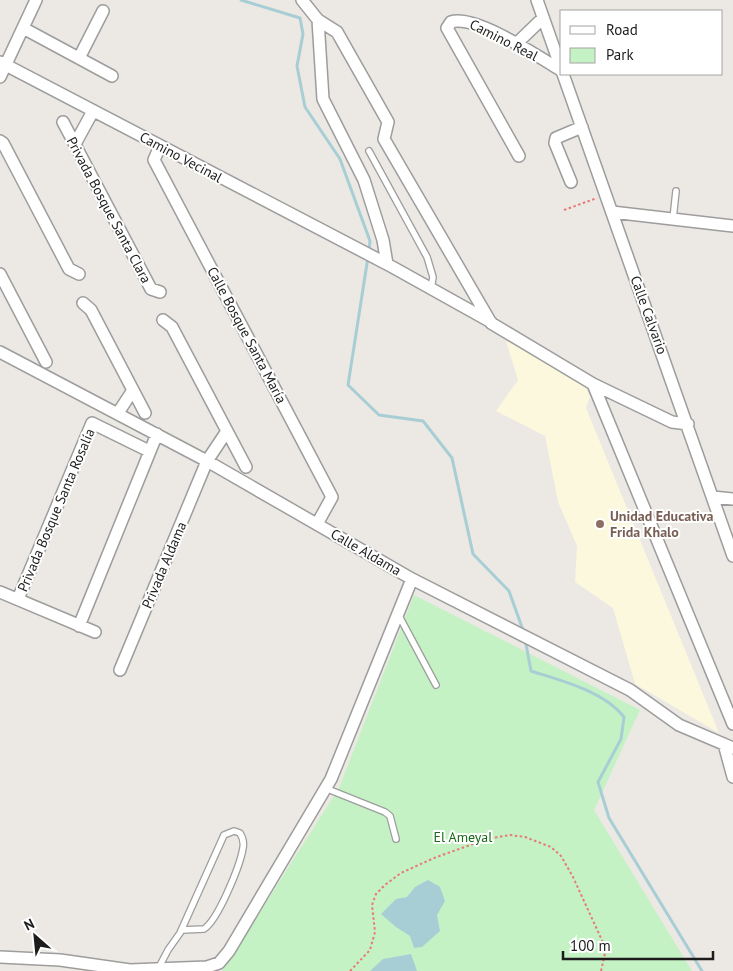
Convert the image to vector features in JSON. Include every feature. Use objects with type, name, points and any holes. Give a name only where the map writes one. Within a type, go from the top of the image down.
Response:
[{"type":"street","points":[[0,77],[3,63],[36,0]]},
{"type":"street","points":[[302,0],[318,20],[337,32],[388,122],[384,139],[491,323]]},
{"type":"street","name":"Calle Calvario","points":[[537,0],[560,66]]},
{"type":"street","points":[[79,58],[103,11]]},
{"type":"street","points":[[516,44],[543,18]]},
{"type":"street","name":"Camino Real","points":[[519,156],[447,28],[451,22],[460,19],[473,23],[516,44],[560,71]]},
{"type":"street","points":[[318,20],[323,99],[364,180],[383,240],[386,264],[491,323],[593,384],[672,422],[688,424]]},
{"type":"street","points":[[23,28],[112,76]]},
{"type":"street","name":"Camino Vecinal","points":[[3,63],[386,264]]},
{"type":"street","name":"Calle Calvario","points":[[563,75],[688,424],[733,556]]},
{"type":"street","points":[[75,144],[93,111]]},
{"type":"street","name":"Privada Bosque Santa Clara","points":[[63,122],[151,288],[160,292]]},
{"type":"street","points":[[571,182],[555,143],[556,138],[582,127]]},
{"type":"street","points":[[0,141],[3,143],[69,269],[79,274]]},
{"type":"street","name":"Calle Bosque Santa María","points":[[160,146],[154,160],[332,497],[317,524]]},
{"type":"street","points":[[612,212],[733,226]]},
{"type":"street","points":[[0,274],[46,362]]},
{"type":"street","points":[[83,303],[90,310],[145,413]]},
{"type":"street","points":[[163,320],[172,327],[246,468]]},
{"type":"street","name":"Calle Aldama","points":[[0,352],[118,414],[153,442],[207,461],[412,579],[532,642],[630,690],[679,724],[728,746]]},
{"type":"street","points":[[593,384],[733,724]]},
{"type":"street","points":[[118,414],[132,390]]},
{"type":"street","name":"Privada Bosque Santa Rosalía","points":[[18,599],[92,423],[153,442]]},
{"type":"street","name":"Privada Aldama","points":[[120,670],[207,461],[227,431]]},
{"type":"street","points":[[79,626],[153,442]]},
{"type":"street","points":[[713,497],[733,500]]},
{"type":"street","points":[[0,957],[60,960],[130,971],[207,967],[219,963],[229,952],[325,788],[412,579]]},
{"type":"street","name":"Privada Bosque Santa Rosalía","points":[[0,592],[95,632]]},
{"type":"street","points":[[728,746],[733,777]]},
{"type":"lane","points":[[368,151],[427,257],[433,276],[431,289]]},
{"type":"lane","points":[[673,219],[676,191]]},
{"type":"lane","points":[[398,614],[436,685]]},
{"type":"lane","points":[[325,788],[385,812],[390,816],[396,839]]},
{"type":"lane","points":[[158,969],[182,930],[224,835],[234,831],[240,833],[244,846],[238,867],[212,920],[204,929],[182,930]]},
{"type":"path","points":[[564,210],[606,194]]},
{"type":"path","points":[[350,971],[370,950],[375,932],[372,905],[376,894],[385,884],[400,873],[434,858],[487,839],[510,835],[525,836],[551,847],[561,856],[573,877],[606,949],[601,971]]},
{"type":"shaded area","name":"Unidad Educativa Frida Khalo","points":[[506,341],[582,379],[590,397],[586,408],[719,733],[635,684],[613,608],[575,582],[577,546],[558,502],[545,436],[496,411],[518,380]]},
{"type":"green space","name":"El Ameyal","points":[[414,595],[640,710],[594,810],[692,971],[222,971],[339,788]]},
{"type":"water","points":[[428,880],[440,887],[445,901],[437,915],[440,931],[422,947],[414,948],[410,936],[381,914],[396,899],[407,897],[415,887]]},
{"type":"water","points":[[411,954],[417,971],[370,971],[383,959]]},
{"type":"waterway","points":[[241,0],[300,18],[303,34],[297,66],[305,107],[340,159],[370,241],[369,251]]},
{"type":"waterway","points":[[368,257],[348,385],[379,415],[423,421],[452,458],[473,554],[509,591],[524,633]]},
{"type":"waterway","points":[[525,639],[531,671],[582,688],[605,700],[624,717],[621,739],[598,782],[609,818],[702,971]]},
{"type":"place","name":"Unidad Educativa Frida Khalo","points":[[600,524]]}]
